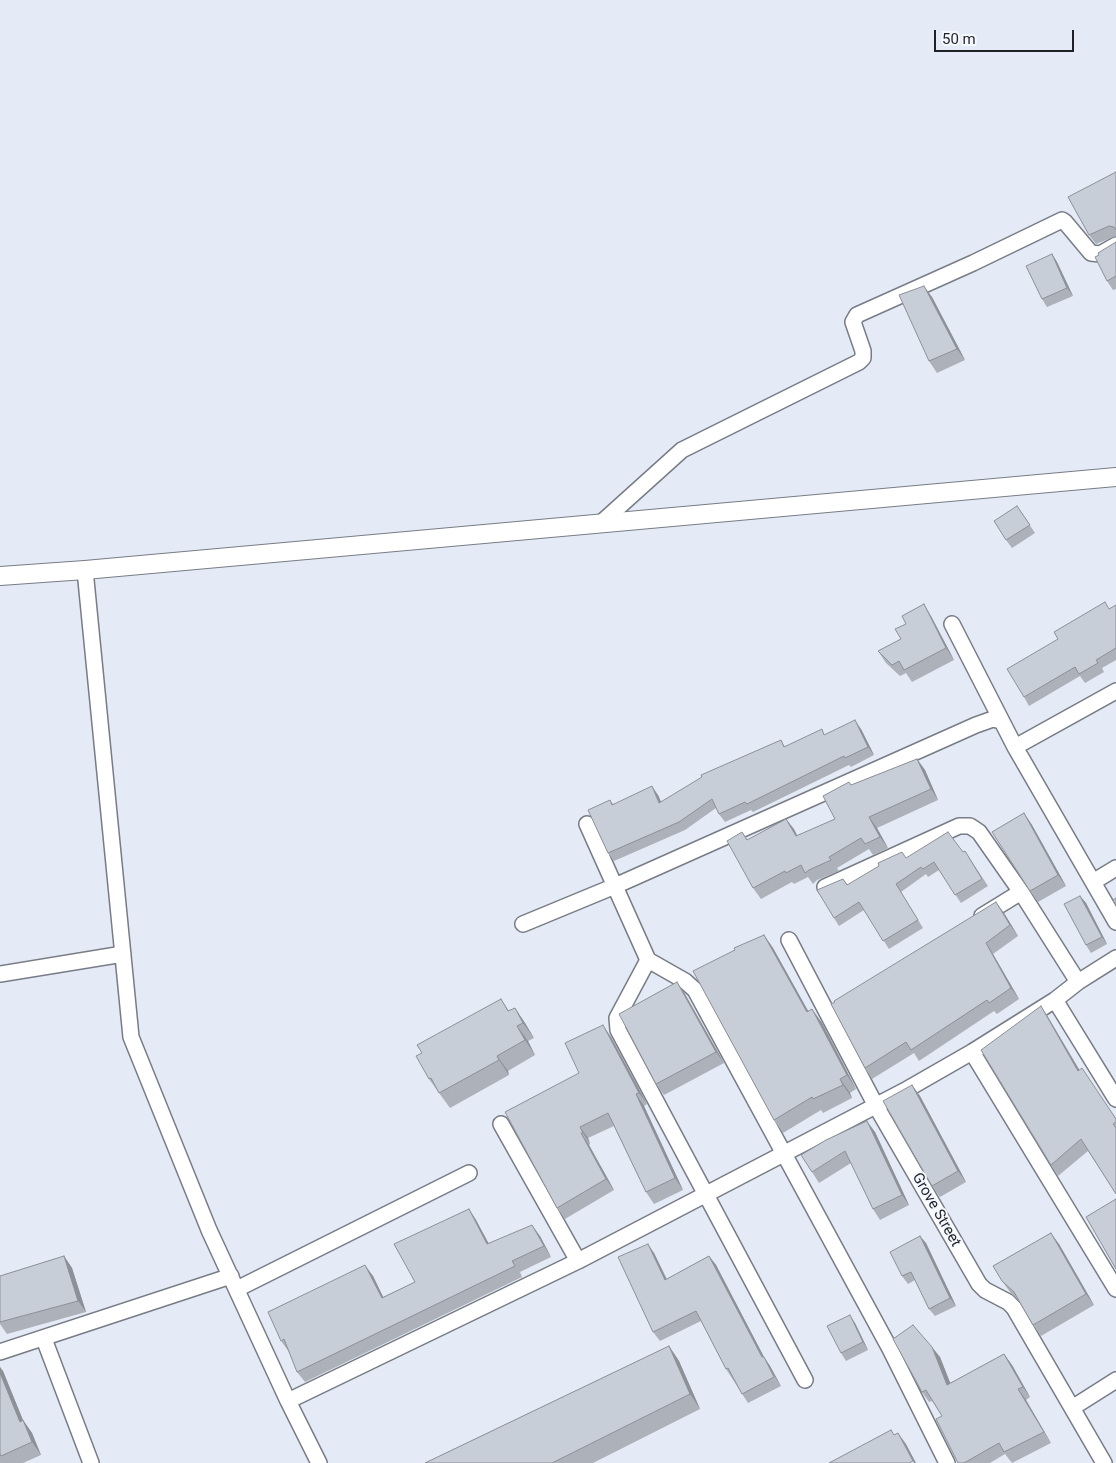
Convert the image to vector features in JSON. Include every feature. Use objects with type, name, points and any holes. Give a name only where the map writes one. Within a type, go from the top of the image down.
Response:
[{"type":"street","points":[[601,523],[682,450],[859,362],[863,358],[863,351],[853,322],[857,315],[973,263],[1062,220],[1091,253],[1100,254],[1116,245]]},
{"type":"street","points":[[0,576],[85,570],[1116,477]]},
{"type":"street","points":[[85,570],[131,1037],[209,1230],[288,1401],[319,1463]]},
{"type":"street","points":[[952,624],[1015,746],[1116,922]]},
{"type":"street","points":[[1015,746],[1116,691]]},
{"type":"street","points":[[523,924],[615,886],[976,724],[993,719],[1001,720]]},
{"type":"street","points":[[587,824],[648,960],[685,981],[695,990],[890,1349],[947,1463]]},
{"type":"street","points":[[821,890],[959,826],[970,826],[979,832],[1021,892],[1078,982]]},
{"type":"street","points":[[1093,882],[1116,868]]},
{"type":"street","points":[[970,923],[1021,892]]},
{"type":"street","name":"Grove Street","points":[[789,940],[830,1007],[876,1106],[979,1284],[985,1290],[1008,1302],[1014,1308],[1104,1463]]},
{"type":"street","points":[[0,974],[123,954]]},
{"type":"street","points":[[288,1401],[578,1261],[876,1106],[972,1052],[1055,1000],[1078,982],[1116,958]]},
{"type":"street","points":[[648,960],[617,1018],[618,1030],[805,1380]]},
{"type":"street","points":[[1055,1000],[1116,1099]]},
{"type":"street","points":[[972,1052],[1116,1289]]},
{"type":"street","points":[[501,1124],[578,1261]]},
{"type":"street","points":[[0,1352],[234,1283],[469,1173]]},
{"type":"street","points":[[44,1339],[91,1463]]},
{"type":"street","points":[[1072,1408],[1116,1380]]},
{"type":"building","points":[[1116,172],[1116,230],[1114,227],[1109,226],[1089,235],[1068,197]]},
{"type":"building","points":[[1116,242],[1116,276],[1107,281],[1095,257],[1099,255],[1098,253]]},
{"type":"building","points":[[1052,254],[1067,288],[1042,299],[1026,266]]},
{"type":"building","points":[[924,286],[957,349],[929,361],[899,295]]},
{"type":"building","points":[[1017,506],[1030,525],[1006,540],[994,521]]},
{"type":"building","points":[[1105,602],[1109,609],[1116,605],[1116,648],[1096,660],[1098,663],[1079,674],[1075,667],[1024,697],[1007,669],[1058,639],[1054,632]]},
{"type":"building","points":[[924,604],[946,648],[904,670],[899,661],[892,665],[878,651],[901,639],[895,629],[906,624],[902,616]]},
{"type":"building","points":[[855,720],[868,747],[845,758],[844,756],[747,804],[745,802],[719,814],[712,799],[679,822],[608,853],[588,810],[610,800],[612,805],[652,786],[659,803],[702,777],[701,775],[781,740],[784,747],[822,729],[824,735]]},
{"type":"building","points":[[917,759],[931,789],[869,817],[880,837],[865,844],[861,838],[829,857],[831,860],[805,873],[801,865],[786,873],[785,871],[753,888],[727,841],[742,832],[747,840],[786,819],[796,836],[835,819],[823,796],[849,782],[851,785]]},
{"type":"building","points":[[1024,813],[1058,875],[1030,891],[992,832]]},
{"type":"building","points":[[948,832],[963,852],[965,851],[982,879],[955,895],[934,862],[923,869],[921,867],[896,884],[918,920],[883,941],[859,902],[834,918],[817,890],[843,879],[847,885],[879,866],[878,863],[902,852],[906,858]]},
{"type":"building","points":[[1080,896],[1102,937],[1086,945],[1064,904]]},
{"type":"building","points":[[996,902],[1010,925],[986,943],[1011,988],[989,1003],[987,1000],[911,1050],[906,1042],[865,1068],[831,1004]]},
{"type":"building","points":[[764,935],[807,1012],[812,1009],[847,1075],[840,1079],[843,1085],[813,1099],[812,1097],[774,1120],[693,971],[735,950],[734,948]]},
{"type":"building","points":[[677,982],[716,1052],[656,1084],[619,1014]]},
{"type":"building","points":[[501,999],[508,1011],[515,1008],[523,1023],[517,1026],[525,1040],[497,1056],[499,1060],[439,1093],[416,1056],[422,1053],[417,1045]]},
{"type":"building","points":[[1041,1006],[1078,1071],[1082,1068],[1116,1119],[1116,1122],[1113,1124],[1116,1128],[1116,1194],[1081,1139],[1051,1165],[981,1050]]},
{"type":"building","points":[[603,1025],[639,1093],[636,1094],[675,1178],[646,1192],[608,1113],[580,1127],[583,1133],[581,1133],[606,1179],[557,1208],[505,1112],[579,1073],[565,1043]]},
{"type":"building","points":[[912,1085],[958,1171],[932,1186],[883,1101]]},
{"type":"building","points":[[867,1121],[902,1195],[873,1209],[845,1151],[812,1172],[801,1155],[826,1140]]},
{"type":"building","points":[[1116,1199],[1116,1269],[1086,1217]]},
{"type":"building","points":[[469,1209],[487,1244],[532,1225],[544,1246],[512,1261],[515,1266],[297,1372],[284,1339],[281,1341],[268,1312],[365,1265],[382,1298],[415,1282],[394,1244]]},
{"type":"building","points":[[1051,1233],[1086,1294],[1033,1325],[1014,1292],[1002,1281],[993,1266]]},
{"type":"building","points":[[920,1236],[950,1298],[929,1309],[911,1272],[902,1276],[890,1252]]},
{"type":"building","points":[[648,1244],[665,1280],[709,1256],[774,1377],[742,1394],[728,1368],[726,1369],[696,1311],[653,1332],[618,1257]]},
{"type":"building","points":[[64,1256],[78,1301],[0,1322],[0,1276]]},
{"type":"building","points":[[850,1315],[863,1342],[841,1353],[827,1326]]},
{"type":"building","points":[[913,1325],[932,1347],[947,1385],[1004,1354],[1023,1387],[1018,1389],[1044,1432],[1004,1452],[999,1443],[964,1463],[958,1463],[936,1419],[942,1416],[926,1390],[922,1392],[893,1339]]},
{"type":"building","points":[[669,1346],[690,1394],[552,1463],[425,1463]]},
{"type":"building","points":[[0,1373],[20,1422],[23,1420],[32,1442],[1,1456],[0,1454]]},
{"type":"building","points":[[891,1430],[894,1435],[898,1433],[913,1461],[909,1463],[829,1463]]}]
